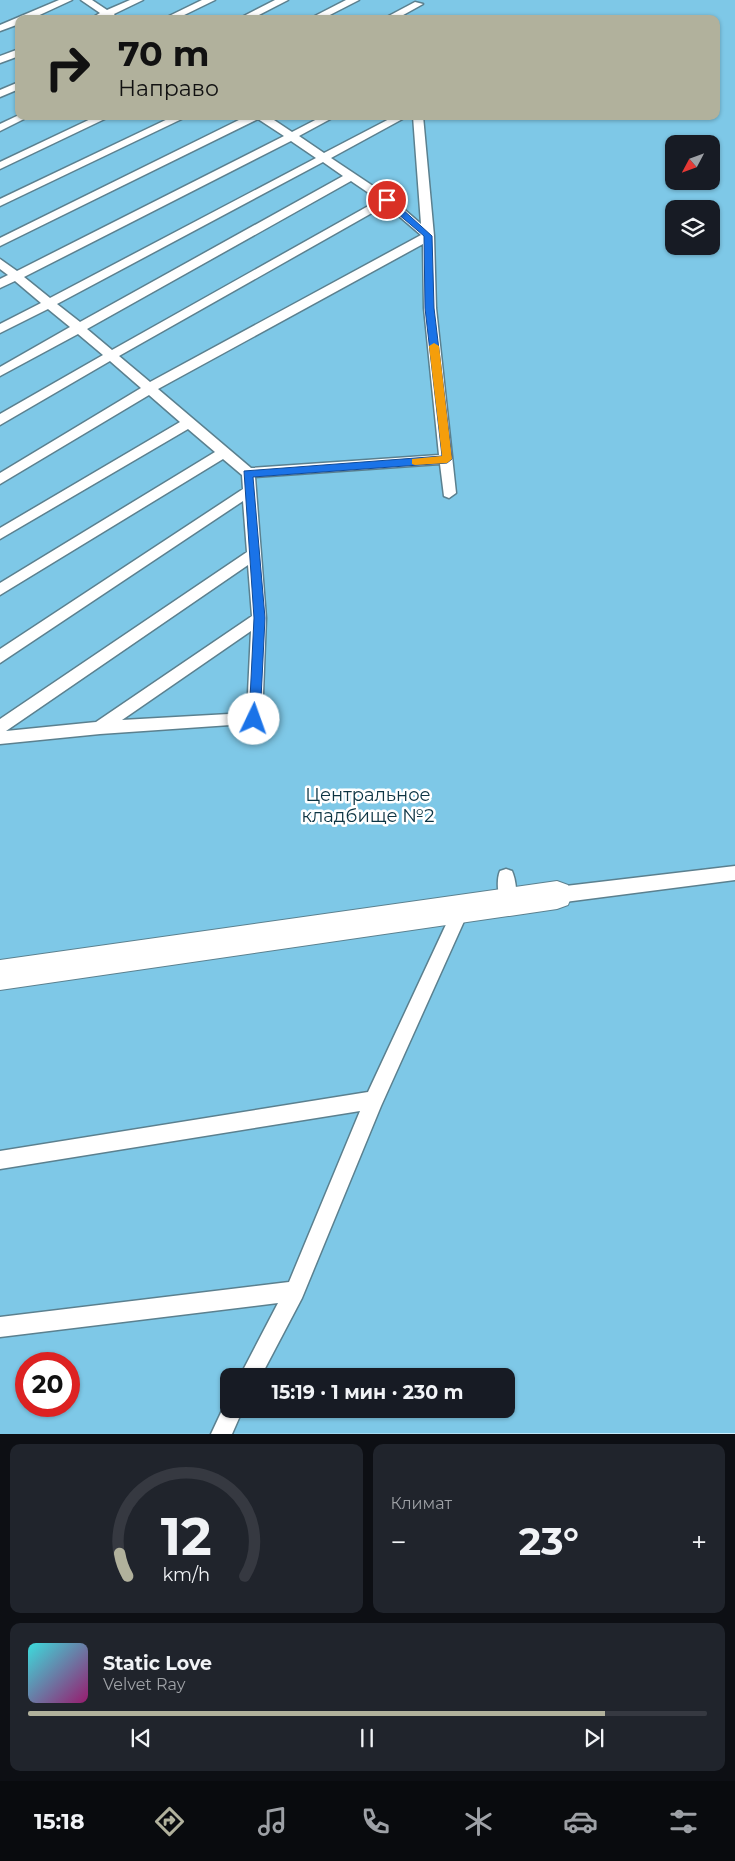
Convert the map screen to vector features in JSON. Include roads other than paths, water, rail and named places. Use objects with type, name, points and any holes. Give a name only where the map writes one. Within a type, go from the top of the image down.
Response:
[{"type":"street","points":[[0,975],[462,908],[507,889],[557,895]]},
{"type":"lane","points":[[32,15],[68,0]]},
{"type":"lane","points":[[86,0],[108,15]]},
{"type":"lane","points":[[112,15],[138,0]]},
{"type":"lane","points":[[177,15],[210,0]]},
{"type":"lane","points":[[251,15],[283,0]]},
{"type":"lane","points":[[322,15],[354,0]]},
{"type":"lane","points":[[395,15],[418,2],[418,15]]},
{"type":"lane","points":[[0,28],[15,22]]},
{"type":"lane","points":[[0,60],[15,54]]},
{"type":"lane","points":[[0,94],[15,87]]},
{"type":"lane","points":[[0,128],[17,120]]},
{"type":"lane","points":[[0,166],[98,120]]},
{"type":"lane","points":[[0,203],[175,120]]},
{"type":"lane","points":[[0,242],[248,120]]},
{"type":"lane","points":[[267,120],[387,200],[428,236]]},
{"type":"lane","points":[[0,284],[323,120]]},
{"type":"lane","points":[[0,329],[395,120]]},
{"type":"lane","points":[[418,120],[428,236],[430,308],[449,493]]},
{"type":"lane","points":[[0,372],[352,176]]},
{"type":"lane","points":[[0,420],[387,200]]},
{"type":"lane","points":[[0,479],[150,388],[428,236]]},
{"type":"lane","points":[[0,263],[80,328],[110,356],[248,473],[447,459]]},
{"type":"lane","points":[[0,534],[189,422]]},
{"type":"lane","points":[[0,590],[224,452]]},
{"type":"lane","points":[[0,738],[100,728],[254,719],[259,618],[248,473]]},
{"type":"lane","points":[[0,656],[249,491]]},
{"type":"lane","points":[[0,727],[254,554]]},
{"type":"lane","points":[[100,728],[259,618]]},
{"type":"lane","points":[[557,895],[735,874]]},
{"type":"lane","points":[[254,1368],[295,1291],[374,1100],[462,908]]},
{"type":"lane","points":[[0,1160],[374,1100]]},
{"type":"lane","points":[[0,1327],[295,1291]]},
{"type":"lane","points":[[221,1434],[229,1418]]},
{"type":"park label","name":"Центральное кладбище №2","points":[[368,805]]}]
